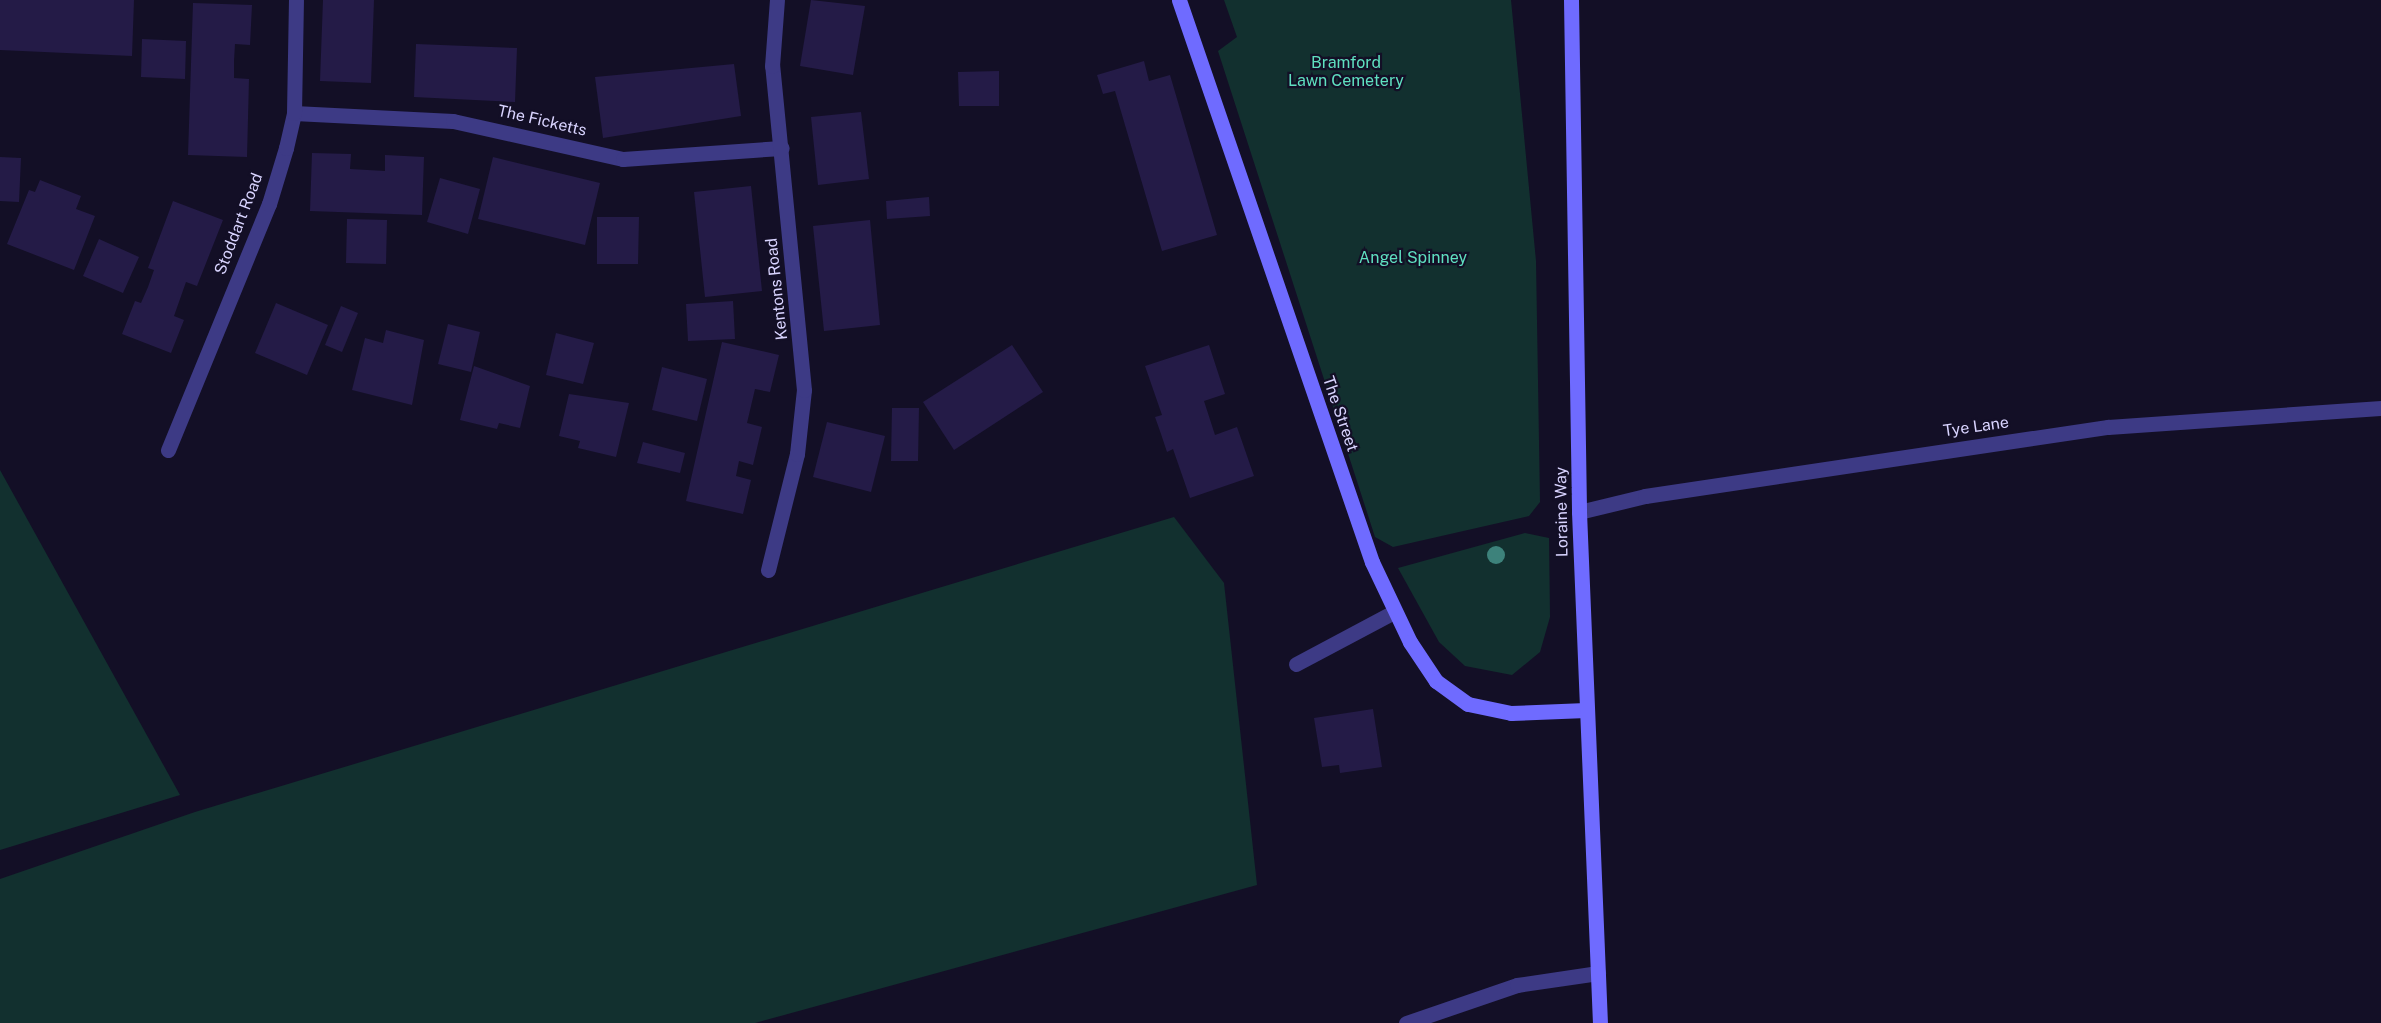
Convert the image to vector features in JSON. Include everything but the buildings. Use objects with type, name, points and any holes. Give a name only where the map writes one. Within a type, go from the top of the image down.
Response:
[{"type":"main road","name":"The Street","points":[[1179,0],[1371,562],[1394,612],[1424,666],[1452,696],[1511,713],[1586,710]]},
{"type":"main road","name":"Loraine Way","points":[[1571,0],[1579,512],[1600,1023]]},
{"type":"street","name":"Stoddart Road","points":[[168,450],[269,204],[294,113],[296,0]]},
{"type":"street","name":"Kentons Road","points":[[768,570],[797,454],[804,390],[782,148],[772,66],[777,0]]},
{"type":"street","name":"The Ficketts","points":[[294,113],[453,121],[633,159],[782,148]]},
{"type":"street","name":"Tye Lane","points":[[1579,512],[1644,495],[2108,427],[2381,408]]},
{"type":"street","points":[[1296,664],[1394,612]]},
{"type":"street","points":[[1406,1023],[1517,985],[1598,973]]},
{"type":"green space","name":"Angel Spinney","points":[[1224,0],[1511,0],[1536,261],[1540,502],[1529,516],[1393,547],[1375,537],[1218,51],[1237,37]]},
{"type":"green space","points":[[0,470],[180,795],[0,850]]},
{"type":"green space","points":[[1174,517],[1224,583],[1257,885],[755,1023],[0,1023],[0,879],[195,812]]},
{"type":"green space","points":[[1525,533],[1549,538],[1550,617],[1540,652],[1512,675],[1465,666],[1439,642],[1398,568]]},
{"type":"park label","name":"Bramford Lawn Cemetery","points":[[1346,72]]}]
